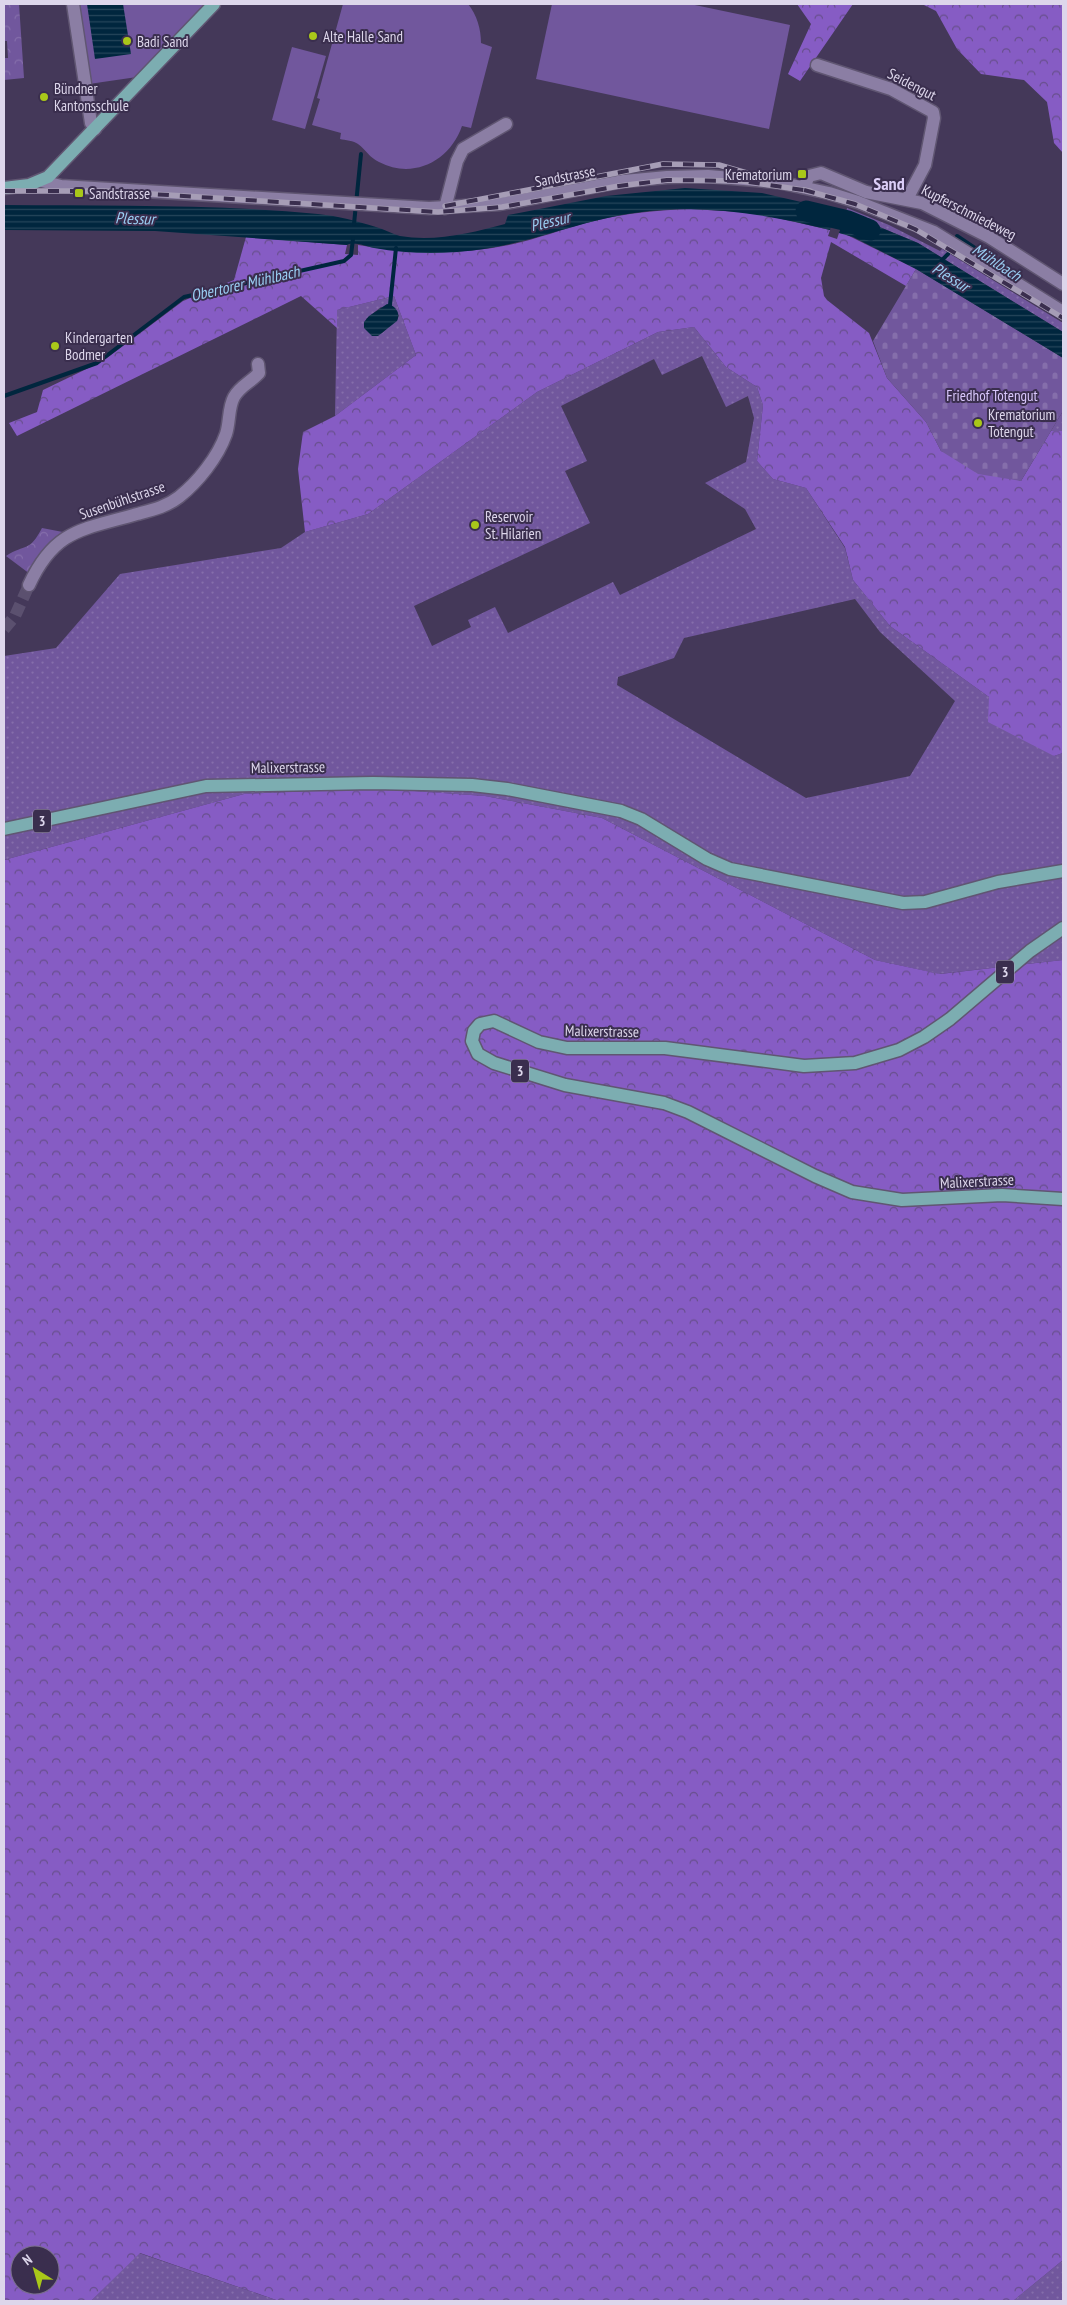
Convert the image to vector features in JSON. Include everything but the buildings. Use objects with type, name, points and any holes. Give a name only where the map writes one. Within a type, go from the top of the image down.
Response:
[{"type":"main road","points":[[4,188],[22,187],[42,180],[95,129],[214,4]]},
{"type":"main road","name":"Malixerstrasse","points":[[4,829],[193,788],[218,785],[454,784],[502,788],[610,808],[641,820],[706,858],[730,869],[902,903],[925,902],[998,882],[1063,870]]},
{"type":"main road","name":"Malixerstrasse","points":[[1063,928],[1030,951],[950,1019],[924,1037],[886,1055],[855,1063],[804,1066],[666,1048],[567,1048],[539,1042],[494,1021],[480,1024],[474,1031],[472,1041],[478,1054],[494,1063],[565,1085],[664,1104],[688,1112],[815,1176],[852,1192],[902,1200],[1002,1195],[1063,1199]]},
{"type":"street","points":[[73,4],[91,123],[95,129]]},
{"type":"street","name":"Seidengut","points":[[816,65],[891,88],[933,112],[934,118],[926,161],[907,199]]},
{"type":"street","points":[[445,208],[455,169],[463,150],[506,124]]},
{"type":"street","name":"Kupferschmiedeweg","points":[[804,187],[809,176],[820,173],[866,192],[907,199],[928,206],[984,234],[1063,284]]},
{"type":"street","name":"Sandstrasse","points":[[42,180],[61,186],[445,208],[500,204],[624,181],[667,176],[745,178],[804,187],[858,202],[934,232],[1063,312]]},
{"type":"street","name":"Susenbühlstrasse","points":[[29,585],[45,556],[64,538],[158,508],[182,494],[198,477],[218,450],[226,434],[235,396],[259,373],[258,364]]},
{"type":"green space","points":[[4,4],[19,4],[24,78],[4,80],[4,58],[8,58],[7,41],[4,41]]},
{"type":"green space","name":"Badi Sand","points":[[78,4],[206,4],[137,77],[89,84]]},
{"type":"green space","points":[[343,4],[468,4],[474,13],[479,27],[481,43],[492,47],[471,128],[462,126],[449,149],[429,164],[405,169],[392,167],[376,160],[356,143],[340,139],[341,133],[312,125],[320,99],[317,98]]},
{"type":"green space","points":[[552,4],[690,4],[790,25],[769,129],[536,79]]},
{"type":"green space","points":[[797,4],[853,4],[800,81],[788,74],[811,24]]},
{"type":"green space","points":[[922,4],[1063,4],[1063,153],[1054,143],[1047,102],[1024,80],[981,74],[957,49],[936,11]]},
{"type":"green space","points":[[292,47],[326,56],[305,129],[272,120]]},
{"type":"green space","points":[[847,208],[889,225],[940,251],[942,249],[1063,323],[1063,332],[918,243],[846,213]]},
{"type":"green space","points":[[691,209],[755,213],[830,230],[828,236],[837,239],[839,233],[845,234],[916,269],[906,286],[831,242],[821,278],[824,296],[827,300],[869,333],[887,378],[926,422],[941,451],[1021,481],[1051,431],[1063,431],[1063,753],[1054,756],[988,722],[989,697],[890,626],[853,580],[845,547],[806,488],[773,479],[757,461],[763,405],[757,387],[726,367],[694,327],[658,332],[537,392],[368,514],[305,532],[298,469],[303,432],[335,416],[416,355],[394,296],[337,310],[337,328],[301,296],[17,436],[9,423],[37,412],[43,390],[103,361],[183,301],[234,280],[246,237],[347,245],[345,254],[358,255],[358,245],[415,252],[452,252],[509,245],[606,218],[654,211]]},
{"type":"green space","name":"Friedhof Totengut","points":[[916,269],[1063,358],[1063,411],[1021,481],[978,474],[941,451],[926,422],[887,378],[873,341]]},
{"type":"green space","points":[[394,296],[416,355],[335,416],[337,310]],"holes":[[[381,307],[399,315],[382,333],[374,336],[366,319]]]},
{"type":"green space","points":[[694,327],[726,367],[757,387],[763,405],[757,461],[773,479],[806,488],[845,548],[853,580],[890,626],[989,697],[1054,756],[1063,753],[1063,960],[939,974],[875,960],[602,818],[485,796],[371,788],[244,794],[4,860],[4,656],[56,648],[120,574],[281,548],[305,532],[368,514],[537,392],[658,332]],"holes":[[[702,356],[726,407],[748,396],[754,418],[746,462],[705,483],[745,509],[756,529],[620,595],[613,582],[508,633],[495,607],[468,620],[471,627],[432,646],[414,606],[590,523],[565,471],[587,461],[561,406],[654,359],[662,375]],[[855,599],[880,632],[955,701],[910,776],[806,798],[617,685],[618,677],[674,658],[684,638]]]},
{"type":"green space","points":[[1063,411],[1063,431],[1051,431]]},
{"type":"green space","points":[[42,528],[68,533],[30,574],[6,556],[34,541]]},
{"type":"green space","points":[[372,788],[485,796],[602,818],[875,960],[940,974],[1063,960],[1063,2260],[1013,2301],[279,2301],[140,2253],[91,2301],[4,2301],[4,860],[244,794]]},
{"type":"green space","points":[[139,2253],[279,2301],[91,2301]]},
{"type":"green space","points":[[1063,2260],[1063,2301],[1013,2301]]},
{"type":"water","points":[[87,4],[123,4],[131,54],[95,59]]},
{"type":"water","points":[[685,188],[762,193],[836,210],[830,230],[748,214],[694,209],[667,210],[612,217],[497,247],[436,253],[395,251],[356,244],[347,245],[155,231],[4,230],[4,205],[161,206],[318,214],[354,221],[400,236],[427,238],[467,233],[505,224],[508,215],[606,196]]},
{"type":"water","points":[[846,213],[918,243],[1063,332],[1063,358],[916,269],[853,237],[839,233]]},
{"type":"water","points":[[387,304],[396,310],[398,315],[397,321],[378,336],[372,336],[364,328],[364,322],[369,316]]},
{"type":"waterway","name":"Obertorer Mühlbach","points":[[354,224],[361,154]]},
{"type":"waterway","name":"Plessur","points":[[806,211],[848,221],[870,230]]},
{"type":"waterway","name":"Mühlbach","points":[[957,236],[1014,274]]},
{"type":"waterway","name":"Obertorer Mühlbach","points":[[4,396],[97,363],[184,297],[344,261],[351,255],[353,239]]},
{"type":"waterway","points":[[390,305],[396,248]]},
{"type":"waterway","name":"Mühlbach","points":[[939,263],[948,254]]},
{"type":"tunnel","points":[[4,629],[15,616],[29,585]]},
{"type":"railway","points":[[445,206],[663,164],[719,165],[768,179]]},
{"type":"railway","points":[[4,191],[104,191],[438,212],[502,207],[619,186],[667,180],[742,181],[810,191]]},
{"type":"railway","points":[[804,190],[855,204],[915,229],[1063,318]]},
{"type":"place","name":"Alte Halle Sand","points":[[313,36]]},
{"type":"place","name":"Badi Sand","points":[[127,41]]},
{"type":"place","name":"Bündner Kantonsschule","points":[[44,97]]},
{"type":"place","name":"Krematorium","points":[[802,174]]},
{"type":"place","name":"Sandstrasse","points":[[79,193]]},
{"type":"place","name":"Kindergarten Bodmer","points":[[55,346]]},
{"type":"place","name":"Krematorium Totengut","points":[[978,423]]},
{"type":"place","name":"Reservoir St. Hilarien","points":[[475,525]]},
{"type":"district","name":"Sand","points":[[889,183]]}]
